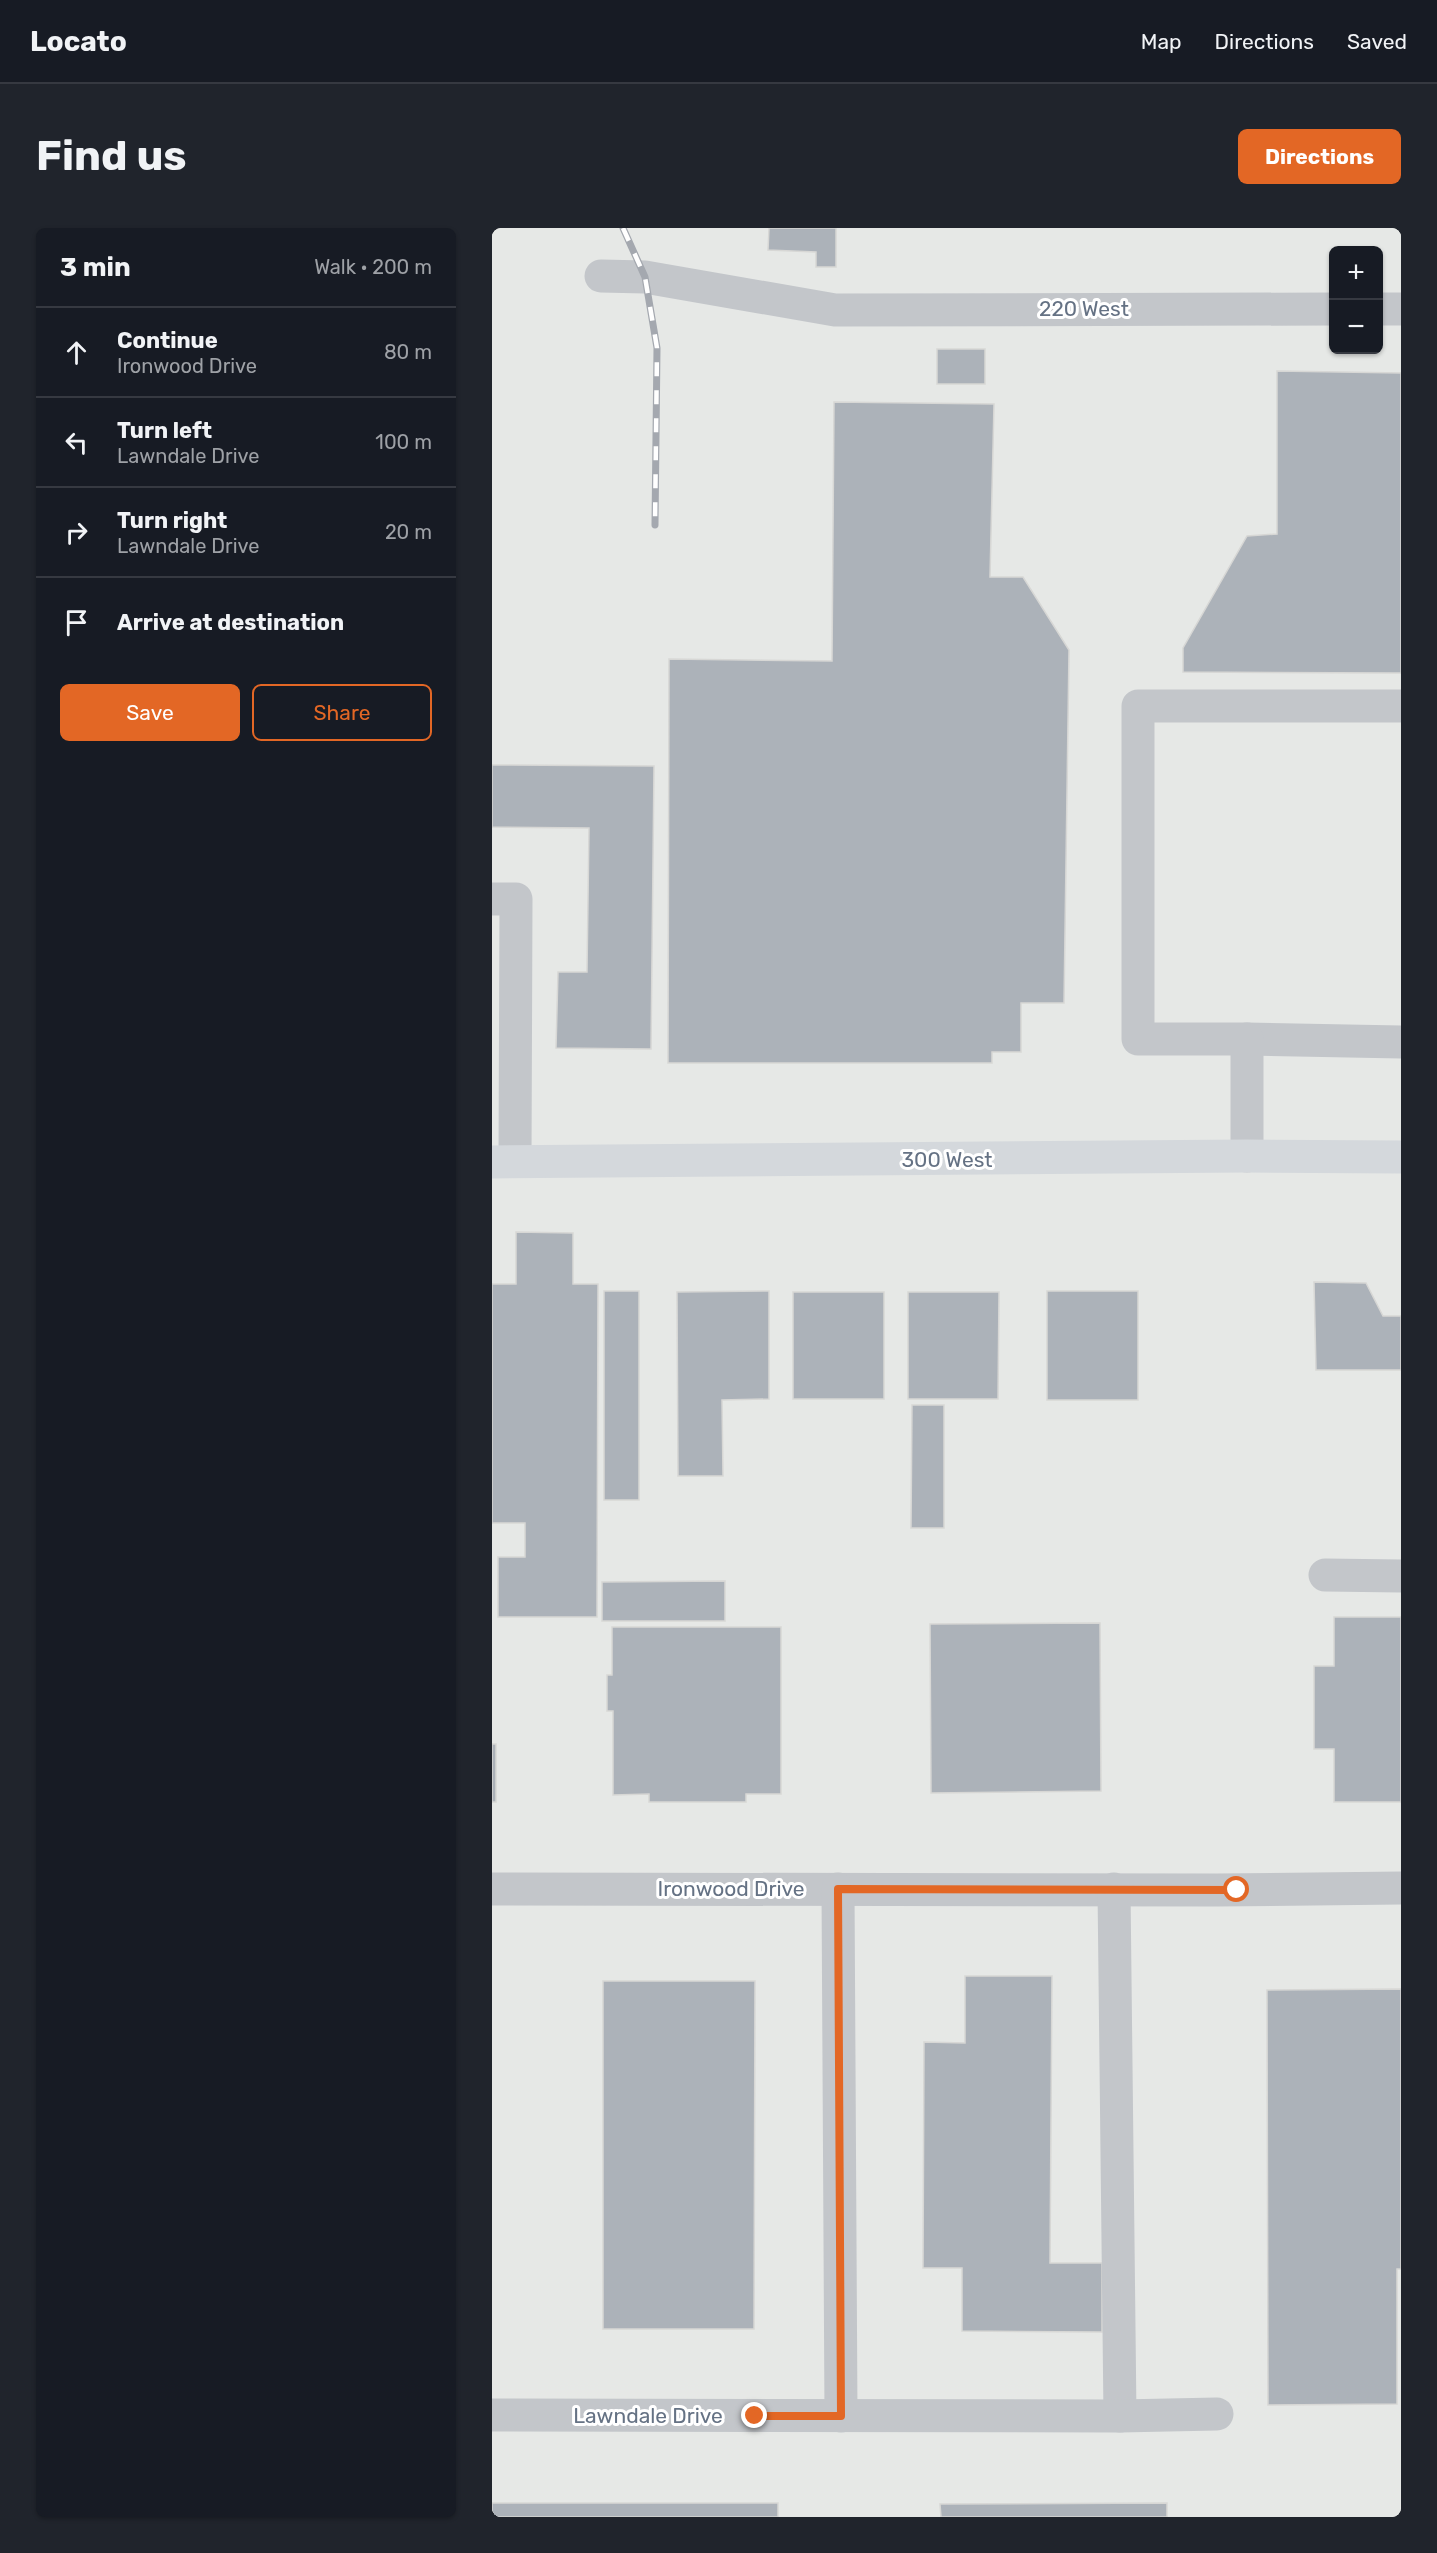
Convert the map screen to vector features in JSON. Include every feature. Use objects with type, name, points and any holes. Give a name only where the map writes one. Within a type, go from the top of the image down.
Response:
[{"type":"main road","name":"300 West","points":[[504,1162],[1248,1156],[1401,1157]]},
{"type":"street","name":"220 West","points":[[601,276],[645,277],[835,310],[1329,309]]},
{"type":"street","points":[[1383,309],[1401,309]]},
{"type":"street","points":[[1401,706],[1137,706],[1137,1039],[1401,1042]]},
{"type":"street","points":[[492,899],[516,899],[504,1162]]},
{"type":"street","points":[[1248,1039],[1248,1156]]},
{"type":"street","points":[[1325,1575],[1401,1576]]},
{"type":"street","name":"Ironwood Drive","points":[[492,1889],[1401,1888]]},
{"type":"street","points":[[838,1889],[841,2416]]},
{"type":"street","points":[[1114,1889],[1120,2416]]},
{"type":"street","name":"Lawndale Drive","points":[[492,2415],[1203,2415]]},
{"type":"shaded area","points":[[492,228],[1401,228],[1401,2517],[492,2517]]},
{"type":"building","points":[[769,228],[836,228],[836,267],[816,267],[816,252],[768,250]]},
{"type":"building","points":[[937,349],[985,349],[985,384],[937,384]]},
{"type":"building","points":[[1277,371],[1401,373],[1401,673],[1183,672],[1183,648],[1247,536],[1277,534]]},
{"type":"building","points":[[834,402],[994,404],[990,577],[1023,577],[1069,650],[1064,1003],[1021,1003],[1021,1052],[992,1052],[992,1063],[668,1063],[669,659],[832,661]]},
{"type":"building","points":[[492,765],[654,766],[651,1049],[556,1048],[558,972],[587,972],[589,828],[492,827]]},
{"type":"building","points":[[516,1232],[573,1233],[573,1284],[598,1284],[597,1617],[498,1617],[498,1557],[525,1557],[525,1523],[492,1523],[492,1284],[516,1284]]},
{"type":"building","points":[[1314,1282],[1366,1283],[1383,1316],[1401,1316],[1401,1370],[1316,1370]]},
{"type":"building","points":[[604,1291],[639,1291],[639,1500],[604,1500]]},
{"type":"building","points":[[769,1291],[769,1399],[722,1400],[723,1476],[678,1476],[677,1292]]},
{"type":"building","points":[[1047,1291],[1138,1291],[1138,1400],[1047,1400]]},
{"type":"building","points":[[793,1292],[884,1292],[884,1399],[793,1399]]},
{"type":"building","points":[[908,1292],[999,1292],[998,1399],[908,1399]]},
{"type":"building","points":[[912,1405],[944,1405],[944,1528],[911,1528]]},
{"type":"building","points":[[725,1581],[725,1621],[602,1621],[602,1582]]},
{"type":"building","points":[[1334,1617],[1401,1617],[1401,1802],[1334,1802],[1334,1749],[1314,1749],[1314,1666],[1334,1666]]},
{"type":"building","points":[[1100,1623],[1101,1791],[931,1793],[930,1624]]},
{"type":"building","points":[[612,1627],[781,1627],[781,1794],[746,1794],[746,1802],[649,1802],[649,1794],[613,1795],[613,1711],[607,1711],[607,1675],[612,1675]]},
{"type":"building","points":[[492,1744],[496,1744],[496,1802],[492,1802]]},
{"type":"building","points":[[965,1976],[1052,1976],[1050,2263],[1102,2263],[1102,2332],[962,2331],[962,2268],[923,2268],[924,2042],[965,2043]]},
{"type":"building","points":[[603,1981],[755,1981],[754,2329],[603,2329]]},
{"type":"building","points":[[1401,1989],[1401,2269],[1397,2269],[1397,2404],[1268,2405],[1267,1990]]},
{"type":"building","points":[[492,2503],[778,2503],[778,2517],[492,2517]]},
{"type":"building","points":[[1167,2503],[1167,2517],[941,2517],[940,2504]]},
{"type":"railway","points":[[623,228],[645,277],[657,348],[655,525]]},
{"type":"route","points":[[755,2416],[841,2416],[838,1889],[1237,1890]]}]
